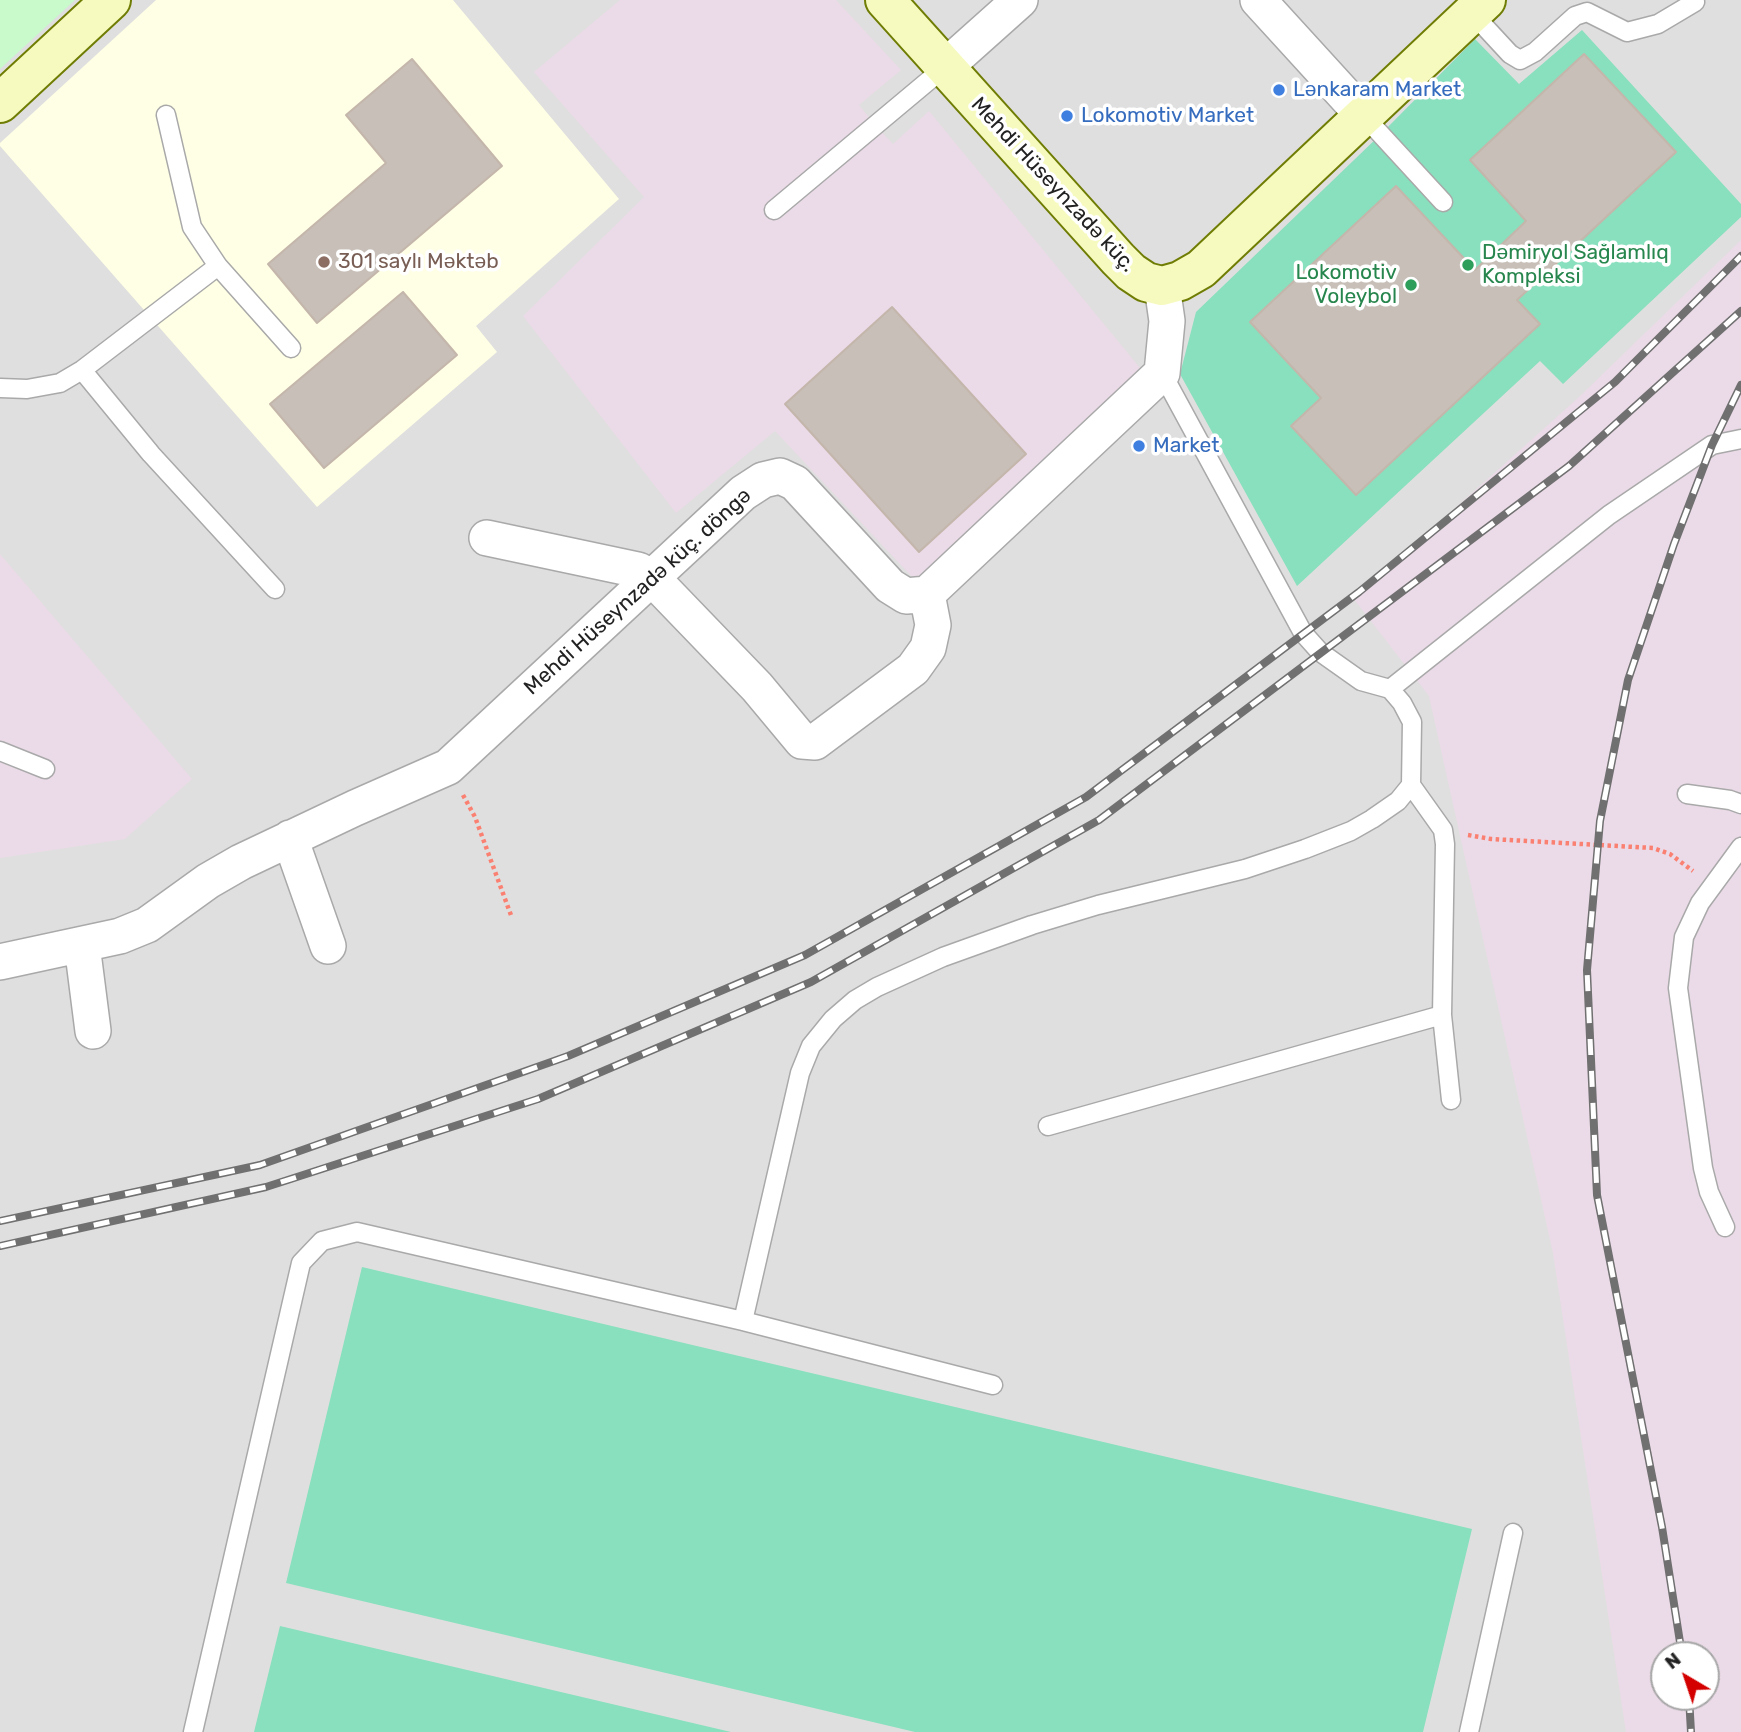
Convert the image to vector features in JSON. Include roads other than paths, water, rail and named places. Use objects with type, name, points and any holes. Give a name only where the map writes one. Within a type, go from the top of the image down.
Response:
[{"type":"main road","points":[[0,103],[111,0]]},
{"type":"main road","name":"Mehdi Hüseynzadə küç.","points":[[885,0],[1124,266],[1146,282],[1162,286]]},
{"type":"main road","points":[[1162,286],[1180,281],[1201,269],[1479,6]]},
{"type":"street","points":[[945,67],[1020,0]]},
{"type":"street","points":[[1258,0],[1363,115]]},
{"type":"street","points":[[487,538],[638,570],[652,578],[757,687],[802,741],[815,742],[913,669],[928,648],[933,625],[927,594],[945,580],[1162,373],[1167,321],[1162,286]]},
{"type":"street","name":"Mehdi Hüseynzadə küç. döngə","points":[[0,962],[120,936],[148,925],[208,881],[241,862],[448,767],[743,493],[763,480],[780,476],[795,483],[890,586],[906,597],[927,594]]},
{"type":"street","points":[[290,838],[328,946]]},
{"type":"street","points":[[82,945],[93,1031]]},
{"type":"lane","points":[[1479,6],[1510,54],[1520,60],[1535,52],[1575,16],[1587,12],[1627,32],[1658,24],[1695,2]]},
{"type":"lane","points":[[774,210],[945,67]]},
{"type":"lane","points":[[166,115],[192,227],[218,265],[291,348]]},
{"type":"lane","points":[[1363,115],[1443,202]]},
{"type":"lane","points":[[0,388],[27,389],[60,383],[82,370],[218,265]]},
{"type":"lane","points":[[82,370],[151,454],[275,589]]},
{"type":"lane","points":[[1162,373],[1303,633],[1320,652],[1361,681],[1390,689],[1402,703],[1412,722],[1411,785],[1443,830],[1445,844],[1442,1015],[1451,1100]]},
{"type":"lane","points":[[1390,689],[1609,515],[1712,444],[1741,439]]},
{"type":"lane","points":[[0,751],[45,769]]},
{"type":"lane","points":[[743,1321],[800,1073],[811,1046],[833,1019],[855,1000],[943,957],[1032,925],[1098,905],[1245,869],[1352,831],[1398,801],[1411,785]]},
{"type":"lane","points":[[1686,794],[1741,804]]},
{"type":"lane","points":[[1725,1227],[1709,1192],[1703,1168],[1678,988],[1684,937],[1700,903],[1741,847]]},
{"type":"lane","points":[[1048,1126],[1442,1015]]},
{"type":"lane","points":[[193,1732],[302,1264],[322,1241],[358,1232],[743,1321],[993,1385]]},
{"type":"lane","points":[[1469,1732],[1513,1533]]},
{"type":"railway","points":[[0,1221],[260,1165],[568,1056],[805,955],[1086,797],[1359,592],[1615,382],[1741,256]]},
{"type":"railway","points":[[0,1246],[266,1187],[538,1099],[811,982],[1099,820],[1569,466],[1741,311]]},
{"type":"railway","points":[[1680,1641],[1662,1527],[1597,1195],[1587,970],[1600,821],[1628,680],[1674,544],[1712,445],[1741,385]]},
{"type":"railway","points":[[1690,1711],[1691,1732]]},
{"type":"place","name":"Lənkaram Market","points":[[1279,90]]},
{"type":"place","name":"Lokomotiv Market","points":[[1067,116]]},
{"type":"place","name":"301 saylı Məktəb","points":[[324,262]]},
{"type":"place","name":"Dəmiryol Sağlamlıq Kompleksi","points":[[1468,265]]},
{"type":"place","name":"Lokomotiv Voleybol","points":[[1411,285]]},
{"type":"place","name":"Market","points":[[1139,446]]}]
